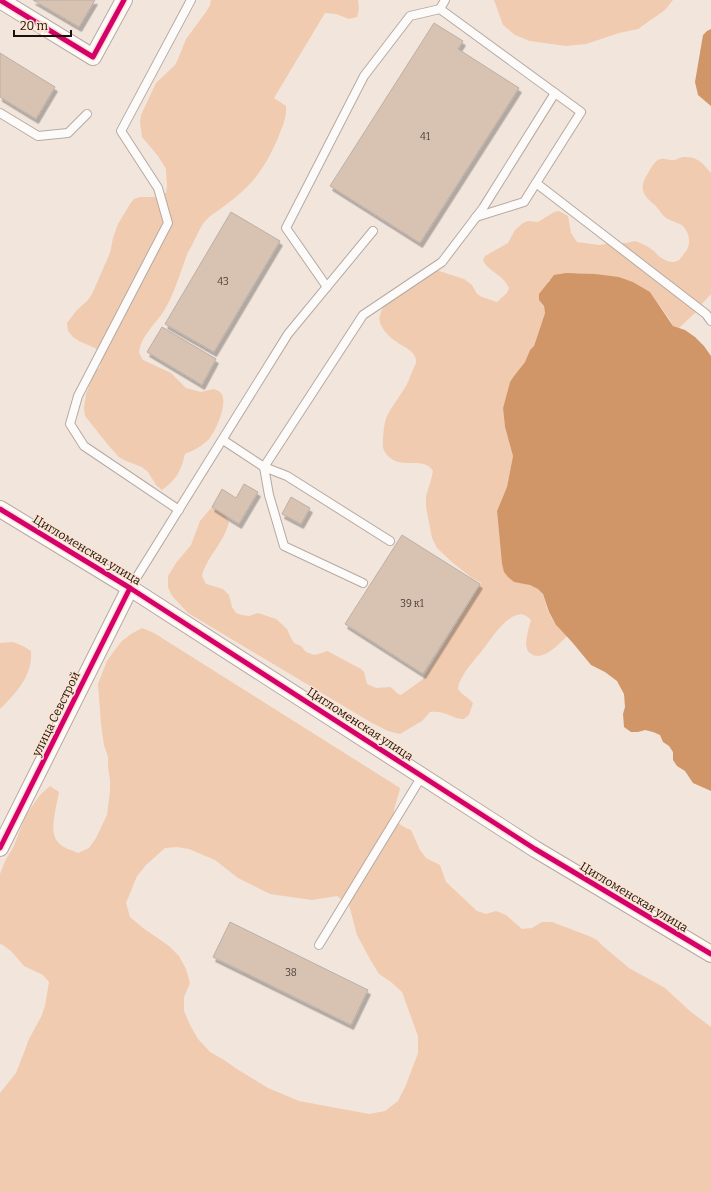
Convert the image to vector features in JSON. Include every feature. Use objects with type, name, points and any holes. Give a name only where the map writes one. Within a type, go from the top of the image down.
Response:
[{"type":"street","points":[[0,0],[93,57],[124,0]]},
{"type":"street","name":"Цигломенская улица","points":[[0,509],[130,588],[535,849],[711,954]]},
{"type":"street","name":"улица Севстрой","points":[[0,848],[130,588]]},
{"type":"lane","points":[[179,510],[84,446],[70,424],[78,396],[168,223],[158,188],[121,131],[191,0]]},
{"type":"lane","points":[[327,287],[286,228],[364,76],[410,16],[440,9],[445,0]]},
{"type":"lane","points":[[440,9],[581,112],[524,202],[476,217]]},
{"type":"lane","points":[[363,583],[284,546],[268,495],[264,467],[363,315],[442,262],[476,217],[555,93]]},
{"type":"lane","points":[[0,113],[38,136],[68,133],[87,114]]},
{"type":"lane","points":[[536,183],[706,314],[711,321]]},
{"type":"lane","points":[[130,588],[288,334],[373,231]]},
{"type":"lane","points":[[223,440],[264,467],[287,476],[390,541]]},
{"type":"lane","points":[[319,944],[422,776]]},
{"type":"shaded area","points":[[211,0],[358,0],[359,9],[357,17],[349,19],[336,14],[325,13],[274,98],[286,106],[286,115],[278,138],[269,157],[252,182],[237,196],[211,215],[203,224],[188,252],[169,302],[149,330],[140,347],[139,353],[143,360],[171,373],[186,388],[201,392],[214,389],[220,392],[223,396],[222,410],[214,432],[207,441],[185,454],[177,475],[171,483],[162,490],[156,485],[148,472],[142,467],[119,457],[85,416],[84,408],[86,394],[95,372],[100,367],[100,353],[95,348],[73,337],[68,331],[67,323],[92,294],[110,253],[118,224],[130,204],[134,199],[140,197],[154,197],[166,193],[166,169],[158,156],[142,137],[140,122],[141,115],[156,83],[175,65],[186,39],[206,12]]},
{"type":"shaded area","points":[[494,0],[673,0],[665,10],[638,29],[619,33],[586,44],[566,46],[530,41],[515,35],[503,25]]},
{"type":"shaded area","points":[[711,29],[711,106],[698,95],[695,82],[703,35]]},
{"type":"shaded area","points":[[682,157],[699,160],[711,173],[711,294],[696,312],[679,328],[673,326],[650,292],[633,282],[619,277],[578,273],[549,280],[539,300],[544,306],[545,313],[534,346],[530,350],[525,362],[510,382],[503,408],[505,427],[513,456],[507,487],[497,511],[502,564],[505,572],[513,580],[532,586],[538,589],[542,594],[552,618],[558,628],[567,636],[555,648],[540,656],[530,653],[526,645],[531,620],[526,616],[519,614],[512,617],[497,631],[467,669],[459,683],[458,689],[473,703],[469,715],[464,719],[460,719],[441,712],[430,712],[422,721],[400,734],[388,731],[372,723],[188,613],[173,597],[168,587],[168,576],[176,563],[191,545],[200,521],[212,507],[219,507],[229,522],[227,530],[204,569],[202,576],[206,584],[223,589],[229,595],[232,607],[236,613],[249,616],[258,613],[276,619],[287,629],[294,643],[301,646],[305,651],[315,655],[328,651],[361,669],[364,672],[367,684],[376,688],[390,687],[401,695],[422,680],[481,583],[453,563],[437,548],[432,538],[426,507],[426,496],[433,471],[429,466],[423,464],[403,463],[390,458],[383,448],[385,423],[387,417],[407,384],[416,363],[416,359],[412,352],[391,338],[381,326],[379,318],[383,308],[395,296],[436,270],[464,279],[472,285],[477,294],[497,302],[507,293],[509,288],[503,279],[485,264],[483,260],[485,256],[508,243],[515,230],[523,223],[528,221],[538,222],[554,212],[559,211],[568,216],[571,233],[577,242],[599,245],[635,241],[647,246],[667,261],[675,262],[681,258],[687,250],[689,237],[687,232],[682,225],[664,216],[645,195],[643,184],[656,161],[662,159],[674,160]]},
{"type":"shaded area","points":[[566,273],[619,277],[633,282],[650,292],[673,326],[685,330],[695,337],[711,356],[711,791],[693,783],[685,771],[677,766],[673,760],[673,752],[669,746],[663,742],[660,735],[645,730],[631,732],[624,727],[624,694],[617,681],[605,672],[591,665],[556,625],[549,612],[543,594],[538,589],[530,585],[514,582],[504,572],[497,511],[507,487],[513,456],[505,427],[503,408],[510,382],[525,362],[530,350],[534,346],[545,313],[544,306],[539,300],[539,294],[554,275]]},
{"type":"shaded area","points":[[142,628],[154,633],[400,788],[394,813],[397,822],[411,830],[420,850],[426,858],[440,865],[446,882],[477,911],[486,914],[496,911],[506,915],[522,929],[532,928],[542,922],[552,922],[589,936],[597,940],[629,968],[665,988],[691,1012],[711,1027],[711,1192],[0,1192],[0,1093],[16,1073],[29,1039],[41,1017],[45,1006],[49,982],[43,975],[24,966],[11,951],[0,944],[0,874],[6,859],[13,848],[26,815],[40,795],[50,786],[59,792],[53,825],[55,838],[60,844],[78,853],[89,848],[96,838],[107,815],[110,791],[108,757],[104,745],[101,724],[98,684],[107,661],[122,641]],"holes":[[[177,847],[189,849],[215,860],[238,878],[270,894],[312,900],[337,896],[349,905],[357,935],[379,974],[402,992],[418,1036],[418,1053],[406,1085],[398,1101],[385,1111],[369,1114],[299,1101],[268,1088],[237,1069],[210,1052],[198,1039],[184,1011],[184,997],[190,983],[186,969],[179,956],[169,946],[130,917],[126,903],[137,876],[146,865],[165,848]]]},
{"type":"shaded area","points":[[13,642],[31,651],[31,660],[22,683],[12,697],[0,709],[0,643]]},
{"type":"building","points":[[33,0],[95,0],[79,27]]},
{"type":"building","points":[[434,23],[463,41],[458,49],[519,88],[420,243],[330,186]]},
{"type":"building","points":[[0,53],[55,87],[36,119],[0,97]]},
{"type":"building","points":[[231,212],[280,241],[214,352],[165,324]]},
{"type":"building","points":[[162,327],[216,359],[202,385],[147,352]]},
{"type":"building","points":[[244,484],[258,492],[239,524],[212,507],[222,489],[236,498]]},
{"type":"building","points":[[291,497],[310,508],[301,524],[282,514]]},
{"type":"building","points":[[402,535],[480,584],[423,674],[345,624]]},
{"type":"building","points":[[230,922],[368,990],[351,1025],[213,957]]},
{"type":"cycle path","points":[[0,0],[93,57],[124,0]]},
{"type":"cycle path","points":[[0,509],[130,588],[535,849],[711,954]]},
{"type":"cycle path","points":[[0,848],[130,588]]}]
